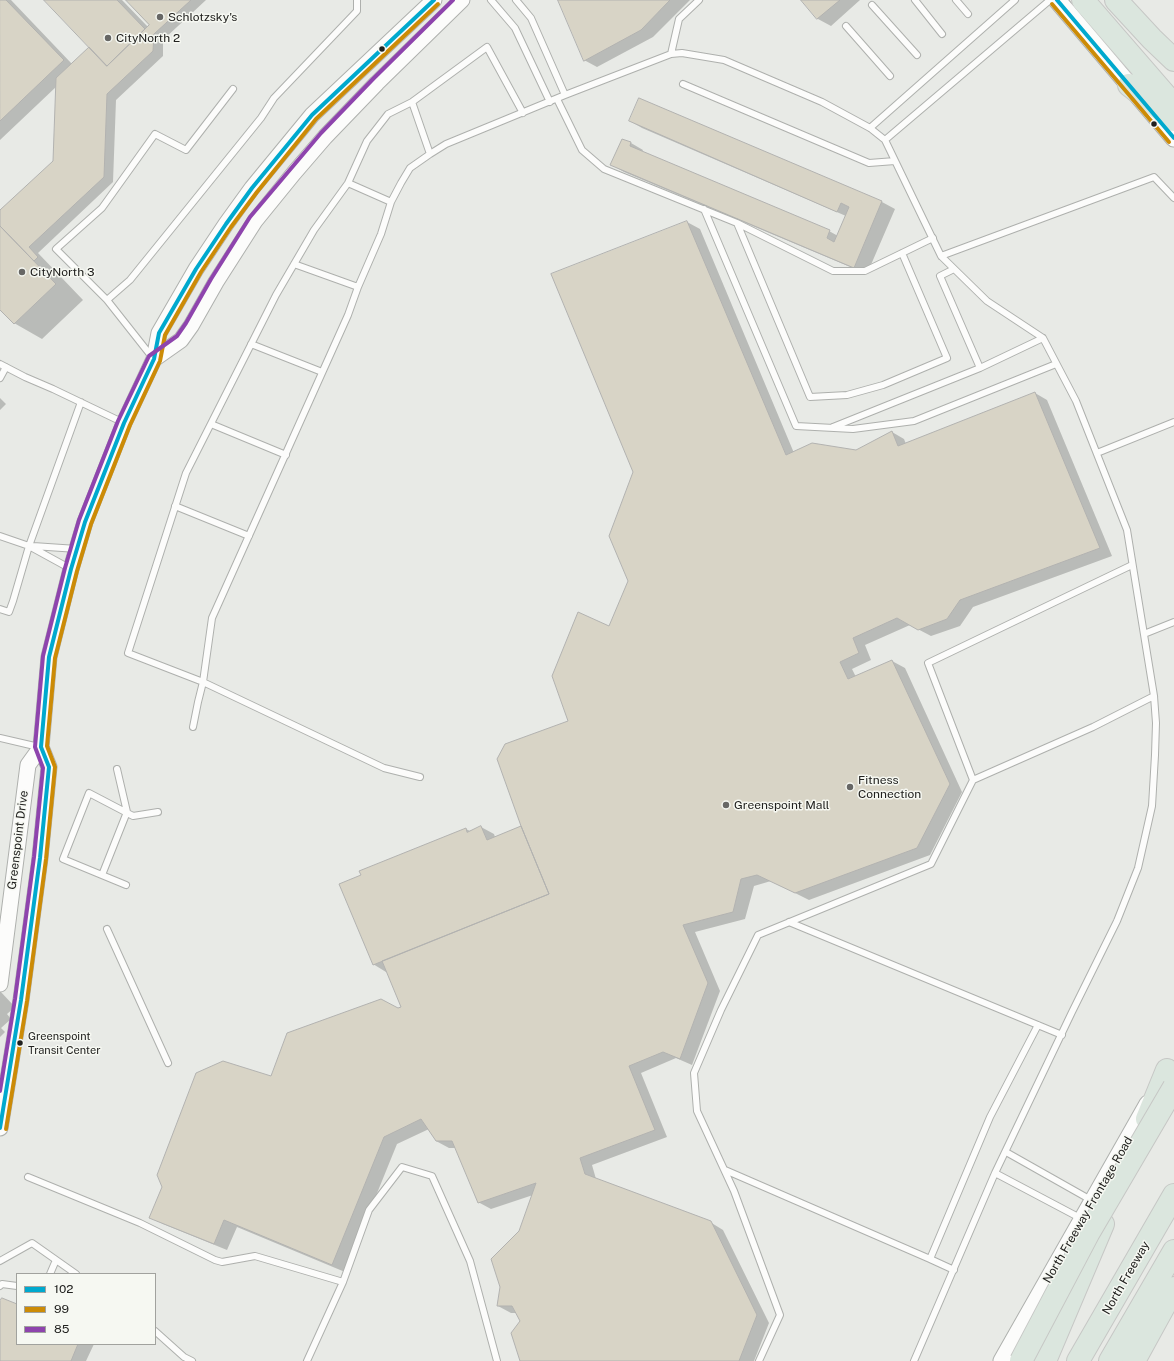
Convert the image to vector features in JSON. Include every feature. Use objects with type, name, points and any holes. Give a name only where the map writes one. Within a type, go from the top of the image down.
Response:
[{"type":"highway","points":[[1082,0],[1174,105]]},
{"type":"highway","points":[[1116,0],[1138,25],[1174,60]]},
{"type":"highway","points":[[1129,85],[1174,120]]},
{"type":"highway","points":[[1021,1361],[1172,1072]]},
{"type":"highway","points":[[1045,1361],[1172,1072]]},
{"type":"highway","points":[[1031,1361],[1174,1117]]},
{"type":"highway","name":"North Freeway","points":[[1078,1361],[1174,1195]]},
{"type":"highway","points":[[1110,1361],[1174,1251]]},
{"type":"highway","points":[[1134,1361],[1174,1288]]},
{"type":"main road","points":[[1057,0],[1174,138]]},
{"type":"main road","name":"North Freeway Frontage Road","points":[[1002,1361],[1093,1201],[1172,1072]]},
{"type":"street","name":"Greenspoint Drive","points":[[0,1128],[21,1000],[40,858],[49,767],[41,747],[49,657],[71,569],[85,522],[124,422],[154,360],[159,333],[196,269],[226,224],[252,188],[312,115],[434,0]]},
{"type":"street","name":"Greenspoint Drive","points":[[154,360],[181,340],[191,326],[216,282],[256,221],[294,173],[325,137],[377,83],[462,0]]},
{"type":"street","name":"Greenspoint Drive","points":[[0,984],[28,765],[41,747]]},
{"type":"lane","points":[[107,300],[130,280],[261,118],[274,98],[357,11],[357,0]]},
{"type":"lane","points":[[491,0],[515,28],[550,102]]},
{"type":"lane","points":[[516,0],[531,18],[565,95]]},
{"type":"lane","points":[[671,54],[679,19],[699,0]]},
{"type":"lane","points":[[914,0],[942,34]]},
{"type":"lane","points":[[956,0],[968,14]]},
{"type":"lane","points":[[870,128],[1015,0]]},
{"type":"lane","points":[[884,140],[1050,0]]},
{"type":"lane","points":[[872,5],[916,55]]},
{"type":"lane","points":[[846,26],[890,76]]},
{"type":"lane","points":[[420,777],[384,768],[203,682],[128,653],[186,473],[276,295],[314,230],[348,183],[367,141],[388,114],[412,102],[487,47],[522,113]]},
{"type":"lane","points":[[193,727],[203,682],[212,618],[348,315],[381,234],[391,202],[410,168],[446,144],[565,95],[671,54],[682,53],[724,60],[822,102],[870,128],[884,140],[942,256],[987,301],[1043,338],[1076,400],[1127,530],[1154,696],[1156,739],[1152,806],[1138,868],[1117,921],[995,1173],[914,1361]]},
{"type":"lane","points":[[683,84],[869,163],[895,161]]},
{"type":"lane","points":[[154,360],[107,300],[56,249],[102,208],[155,134],[186,150],[233,89]]},
{"type":"lane","points":[[557,99],[582,150],[604,168],[737,223],[833,271],[865,270],[933,238]]},
{"type":"lane","points":[[412,102],[430,154]]},
{"type":"lane","points":[[942,256],[1154,177],[1174,198]]},
{"type":"lane","points":[[348,183],[391,202]]},
{"type":"lane","points":[[704,209],[796,426],[853,429],[914,421],[1056,364]]},
{"type":"lane","points":[[737,223],[810,397],[847,395],[882,385],[947,358],[902,253]]},
{"type":"lane","points":[[294,264],[358,288]]},
{"type":"lane","points":[[954,268],[940,276],[980,368]]},
{"type":"lane","points":[[831,428],[980,368],[1043,338]]},
{"type":"lane","points":[[251,344],[322,372]]},
{"type":"lane","points":[[0,378],[3,366],[124,422]]},
{"type":"lane","points":[[0,609],[9,612],[29,546],[81,402]]},
{"type":"lane","points":[[1097,453],[1174,422]]},
{"type":"lane","points":[[211,424],[286,455]]},
{"type":"lane","points":[[176,506],[249,536]]},
{"type":"lane","points":[[0,536],[29,546],[71,569]]},
{"type":"lane","points":[[29,546],[77,549]]},
{"type":"lane","points":[[973,780],[928,663],[1132,566]]},
{"type":"lane","points":[[1144,634],[1174,622]]},
{"type":"lane","points":[[759,1361],[780,1315],[734,1191],[697,1111],[694,1073],[721,1010],[758,935],[931,864],[973,780],[1093,727],[1154,696]]},
{"type":"lane","points":[[0,738],[41,747]]},
{"type":"lane","points":[[102,875],[127,812],[116,769]]},
{"type":"lane","points":[[126,885],[63,858],[89,793],[133,816],[158,812]]},
{"type":"lane","points":[[789,922],[1062,1035]]},
{"type":"lane","points":[[107,929],[168,1063]]},
{"type":"lane","points":[[930,1259],[990,1117],[1038,1025]]},
{"type":"lane","points":[[1006,1152],[1093,1201]]},
{"type":"lane","points":[[307,1361],[343,1282],[369,1210],[402,1167],[432,1176],[470,1261],[497,1361]]},
{"type":"lane","points":[[725,1170],[954,1270]]},
{"type":"lane","points":[[995,1173],[1083,1219]]},
{"type":"lane","points":[[28,1177],[140,1223],[215,1260],[222,1262],[255,1256],[343,1282]]},
{"type":"lane","points":[[0,1261],[32,1243],[75,1273]]},
{"type":"lane","points":[[50,1273],[56,1260]]},
{"type":"lane","points":[[0,1286],[2,1284],[16,1286]]},
{"type":"lane","points":[[156,1332],[184,1357],[192,1361]]},
{"type":"building","points":[[0,0],[6,0],[64,60],[0,121]]},
{"type":"building","name":"CityNorth 2","points":[[44,0],[117,0],[145,29],[107,66]]},
{"type":"building","points":[[126,0],[191,0],[154,34],[153,51],[107,94],[104,177],[29,247],[38,257],[34,261],[0,226],[0,210],[53,161],[56,78],[89,47],[107,66],[149,25]]},
{"type":"building","points":[[558,0],[670,0],[641,30],[584,61]]},
{"type":"building","points":[[801,0],[840,0],[817,19]]},
{"type":"building","points":[[639,98],[882,201],[854,268],[610,165],[622,139],[631,142],[630,146],[830,230],[827,238],[834,242],[849,207],[841,203],[837,212],[629,121]]},
{"type":"building","name":"Greenspoint Mall","points":[[687,221],[786,455],[812,443],[856,450],[892,431],[898,446],[1035,392],[1100,548],[960,600],[947,619],[918,630],[897,618],[853,638],[859,653],[840,662],[848,679],[892,660],[950,784],[917,848],[795,893],[757,875],[741,879],[733,912],[683,925],[708,983],[680,1059],[663,1052],[629,1066],[655,1130],[580,1158],[585,1174],[711,1221],[757,1315],[739,1361],[520,1361],[511,1333],[520,1321],[512,1306],[497,1306],[500,1287],[491,1259],[519,1231],[536,1183],[478,1203],[452,1141],[436,1141],[421,1119],[384,1137],[332,1265],[224,1220],[214,1244],[149,1218],[162,1187],[157,1175],[196,1073],[223,1061],[271,1076],[287,1033],[381,999],[398,1008],[401,1007],[382,961],[549,894],[521,826],[497,759],[505,744],[568,721],[552,676],[578,612],[609,626],[628,581],[609,536],[633,472],[551,274]]},
{"type":"building","name":"CityNorth 3","points":[[0,226],[56,284],[14,324],[0,310]]},
{"type":"building","points":[[481,826],[487,840],[521,826],[549,894],[373,965],[339,884],[361,875],[359,871],[466,828],[467,832]]},
{"type":"building","points":[[2,1298],[16,1304],[16,1345],[78,1345],[71,1361],[0,1361],[0,1301]]},
{"type":"transit line","name":"102","points":[[0,1128],[21,1000],[40,858],[49,767],[41,747],[49,657],[71,569],[85,522],[124,423],[154,359],[159,333],[196,269],[226,224],[252,188],[312,115],[434,0]]},
{"type":"transit line","name":"85","points":[[0,1091],[15,999],[34,857],[43,768],[35,747],[43,656],[65,568],[79,520],[118,421],[149,356],[177,336],[250,217],[321,133],[453,0]]},
{"type":"transit line","name":"102","points":[[1057,0],[1174,138]]},
{"type":"transit line","name":"99","points":[[6,1129],[27,1001],[46,859],[55,767],[47,746],[55,658],[77,571],[91,524],[130,425],[160,361],[165,335],[201,272],[231,227],[257,192],[316,119],[438,4]]},
{"type":"transit line","name":"99","points":[[1052,4],[1169,142]]},
{"type":"place","name":"Schlotzsky's","points":[[160,17]]},
{"type":"place","name":"CityNorth 2","points":[[108,38]]},
{"type":"place","name":"CityNorth 3","points":[[22,272]]},
{"type":"place","name":"Fitness Connection","points":[[850,787]]},
{"type":"place","name":"Greenspoint Mall","points":[[726,805]]},
{"type":"place","name":"Greenspoint Transit Center","points":[[20,1043]]}]
